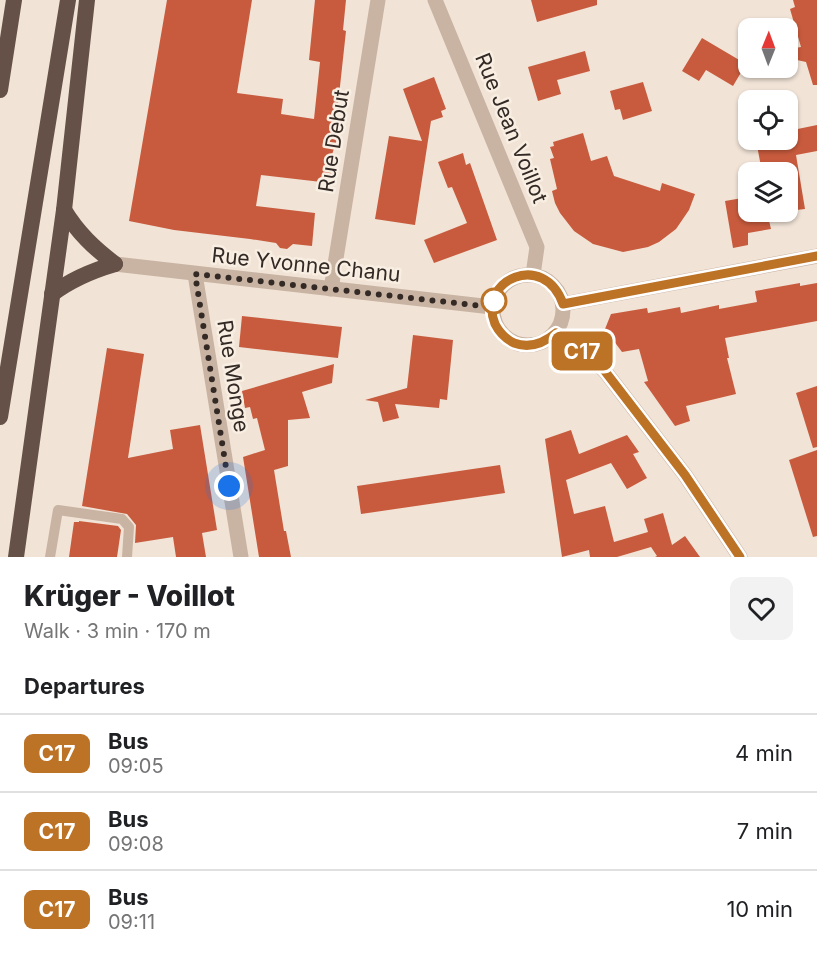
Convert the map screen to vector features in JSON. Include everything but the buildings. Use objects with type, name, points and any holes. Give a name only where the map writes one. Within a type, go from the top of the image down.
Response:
[{"type":"highway","points":[[0,90],[14,0]]},
{"type":"highway","points":[[0,417],[68,0]]},
{"type":"highway","points":[[16,557],[64,210],[87,0]]},
{"type":"highway","points":[[64,210],[75,229],[91,246],[115,264]]},
{"type":"highway","points":[[52,294],[69,281],[115,264]]},
{"type":"street","name":"Rue Debut","points":[[331,288],[378,0]]},
{"type":"street","name":"Rue Jean Voillot","points":[[435,0],[537,247],[532,275]]},
{"type":"street","points":[[563,304],[817,256]]},
{"type":"street","name":"Rue Yvonne Chanu","points":[[115,264],[492,307]]},
{"type":"street","name":"Rue Monge","points":[[195,274],[241,557]]},
{"type":"street","points":[[521,275],[543,278],[553,284],[563,304],[561,324],[556,333],[547,341],[536,345],[524,346],[512,342],[503,336],[493,318],[492,307],[501,286],[521,275]]},
{"type":"street","points":[[556,333],[604,370],[685,475],[740,557]]},
{"type":"lane","points":[[50,557],[58,510],[122,519],[129,527],[127,557]]},
{"type":"bus line","name":"C17","points":[[740,557],[685,475],[604,370],[556,333],[547,341],[536,345],[524,346],[512,342],[497,328],[492,307],[501,286],[521,275],[543,278],[553,284],[563,304],[817,256]]},
{"type":"route","points":[[229,486],[195,274],[492,307],[495,296],[494,301]]}]
